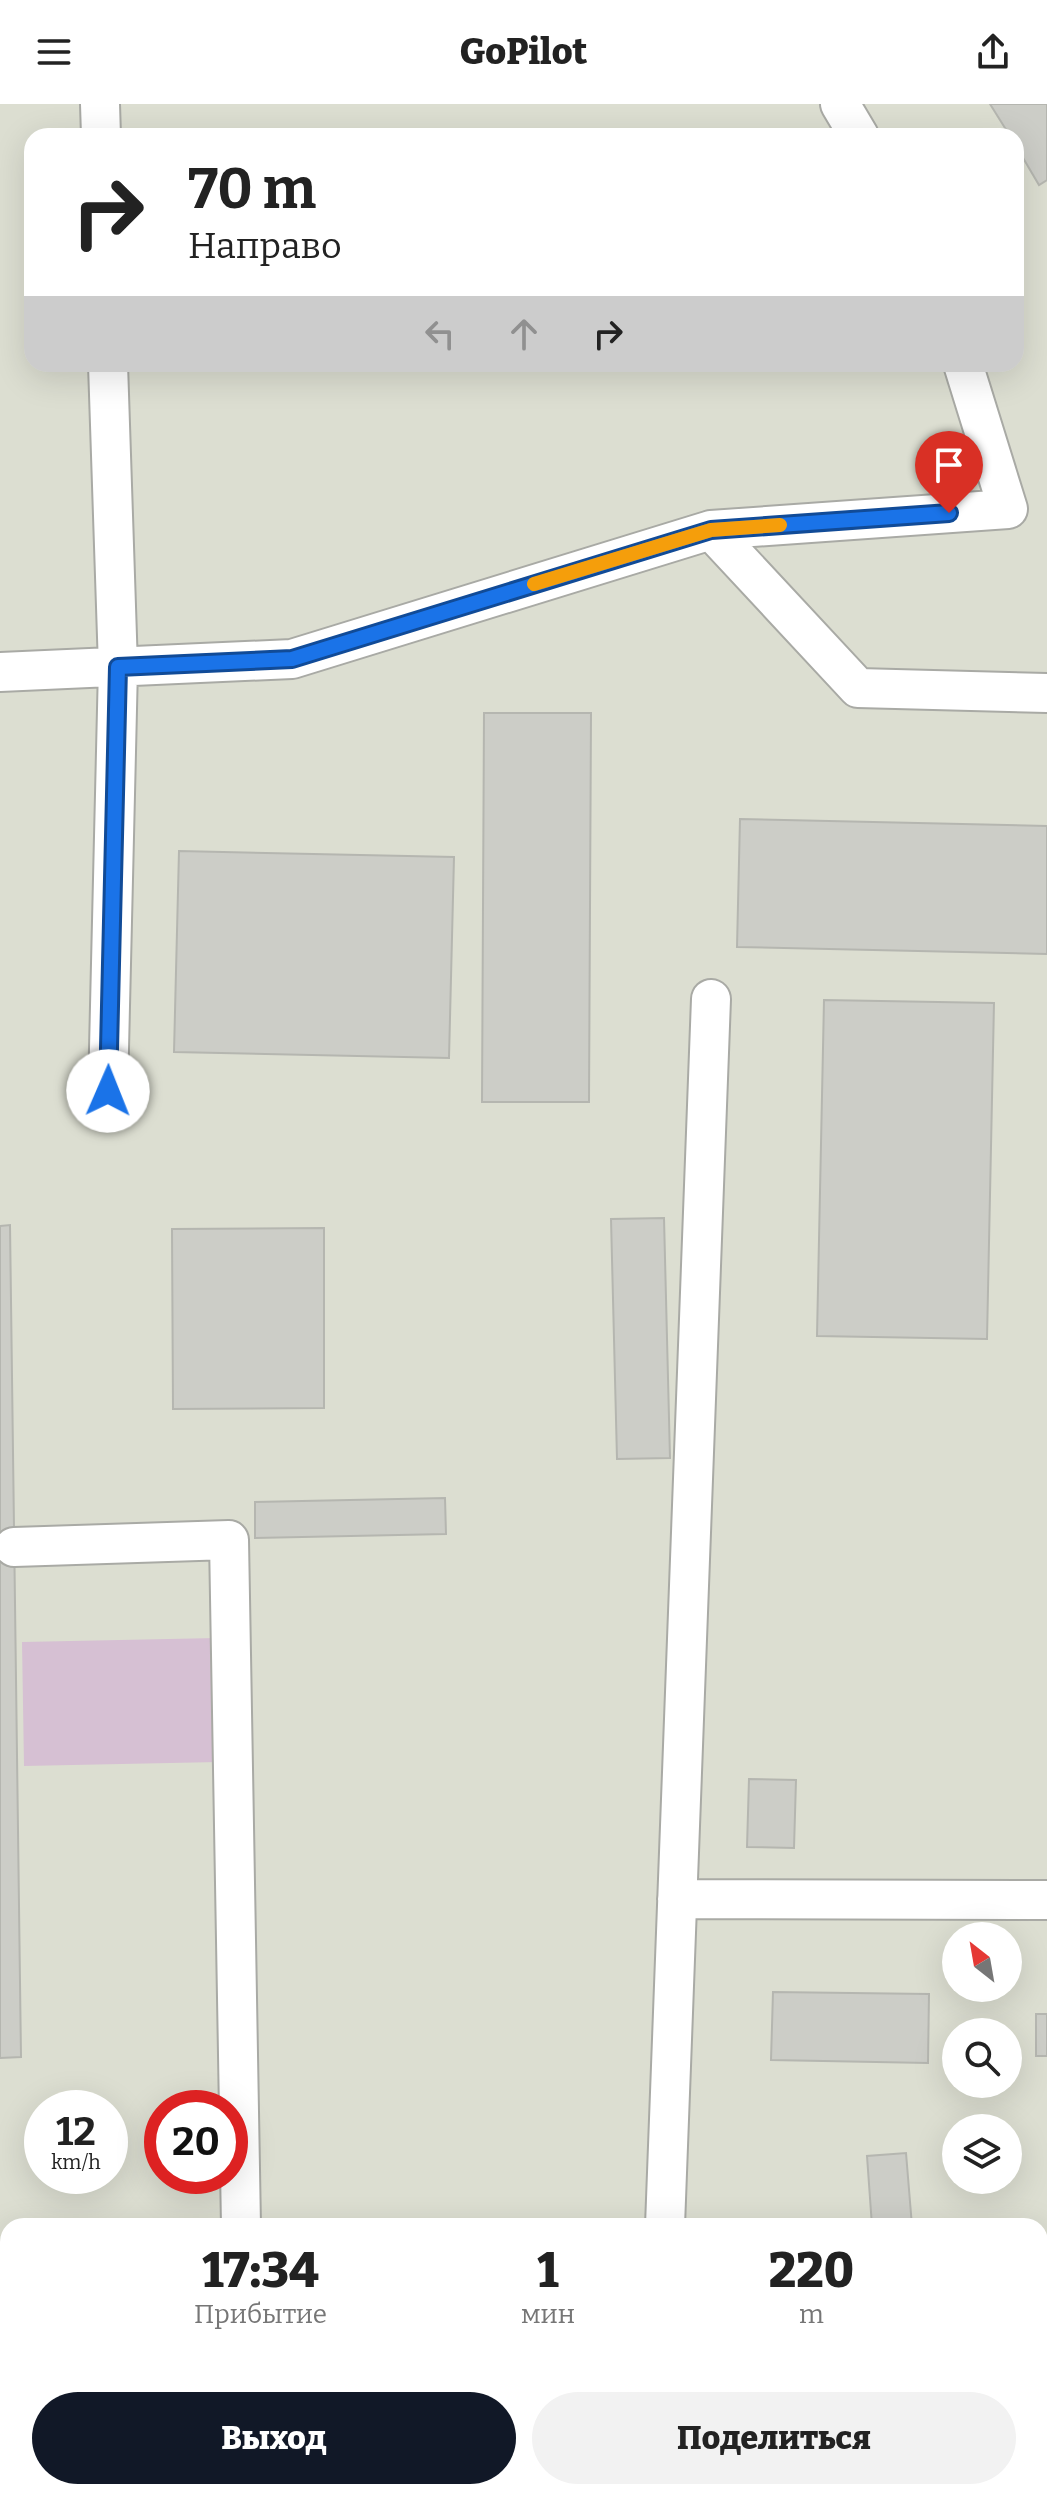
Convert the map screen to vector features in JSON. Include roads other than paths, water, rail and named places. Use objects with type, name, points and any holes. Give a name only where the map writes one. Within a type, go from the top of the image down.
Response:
[{"type":"lane","points":[[100,104],[101,128]]},
{"type":"lane","points":[[840,104],[854,128]]},
{"type":"lane","points":[[108,372],[118,667],[108,1091]]},
{"type":"lane","points":[[0,672],[292,659],[711,530],[1008,509],[965,372]]},
{"type":"lane","points":[[711,530],[858,688],[1047,693]]},
{"type":"lane","points":[[665,2218],[711,999]]},
{"type":"lane","points":[[14,1547],[229,1540],[241,2218]]},
{"type":"lane","points":[[677,1899],[1047,1900]]}]
